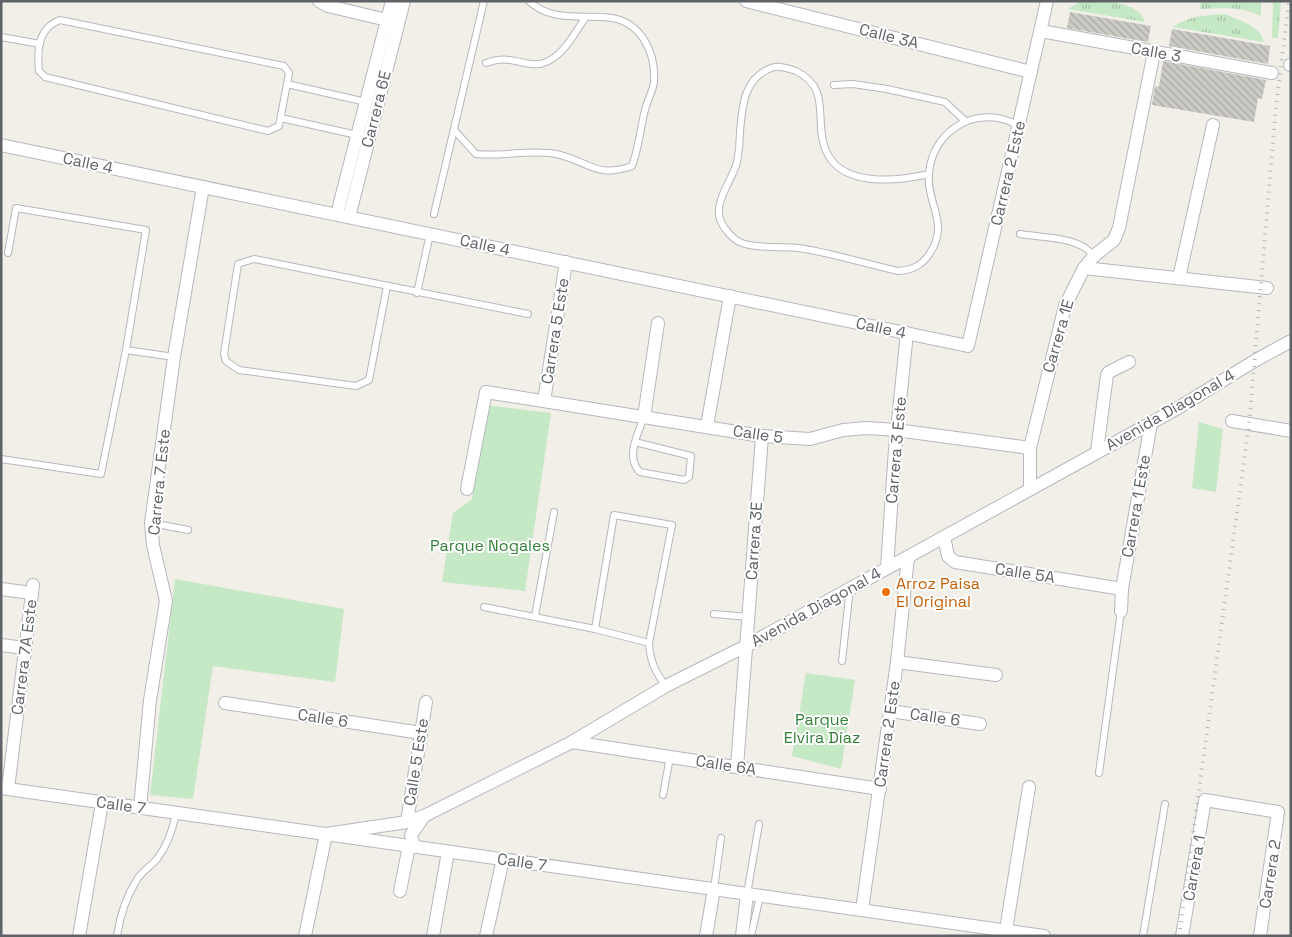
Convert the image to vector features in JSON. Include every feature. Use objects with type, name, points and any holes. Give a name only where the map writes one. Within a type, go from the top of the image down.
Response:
[{"type":"street","points":[[319,1],[328,6],[387,20]]},
{"type":"street","name":"Carrera 6E","points":[[343,216],[358,135],[392,1]]},
{"type":"street","name":"Carrera 6E","points":[[343,216],[404,1]]},
{"type":"street","name":"Calle 3A","points":[[746,1],[1031,72]]},
{"type":"street","name":"Carrera 2 Este","points":[[968,346],[1048,1]]},
{"type":"street","name":"Calle 3","points":[[1041,31],[1272,73]]},
{"type":"street","name":"Carrera 1E","points":[[1030,489],[1030,448],[1064,306],[1084,268],[1094,256],[1114,240],[1119,228],[1154,52]]},
{"type":"street","points":[[1179,278],[1213,125]]},
{"type":"street","name":"Calle 4","points":[[1,145],[968,346]]},
{"type":"street","name":"Carrera 7 Este","points":[[140,808],[150,700],[166,601],[153,545],[151,523],[174,357],[203,187]]},
{"type":"street","name":"Carrera 5 Este","points":[[544,401],[566,262]]},
{"type":"street","points":[[1084,268],[1267,288]]},
{"type":"street","points":[[707,426],[730,296]]},
{"type":"street","points":[[644,416],[658,323]]},
{"type":"street","name":"Carrera 3 Este","points":[[887,568],[896,430],[907,333]]},
{"type":"street","name":"Avenida Diagonal 4","points":[[326,834],[407,822],[424,816],[572,742],[666,686],[746,646],[850,587],[1151,423],[1291,341]]},
{"type":"street","points":[[1097,451],[1103,393],[1109,372],[1129,362]]},
{"type":"street","name":"Calle 5","points":[[467,489],[486,392],[762,436],[810,439],[843,430],[867,428],[896,430],[1030,448]]},
{"type":"street","points":[[1232,421],[1291,431]]},
{"type":"street","name":"Carrera 1 Este","points":[[1121,610],[1122,589],[1151,423]]},
{"type":"street","name":"Carrera 3E","points":[[737,767],[762,436]]},
{"type":"street","name":"Calle 5A","points":[[944,537],[948,556],[955,562],[1122,589]]},
{"type":"street","name":"Carrera 2 Este","points":[[862,910],[897,662],[908,557]]},
{"type":"street","name":"Carrera 7A Este","points":[[1,589],[32,589],[5,789]]},
{"type":"street","points":[[1,645],[25,648]]},
{"type":"street","points":[[897,662],[996,675]]},
{"type":"street","name":"Calle 5 Este","points":[[407,822],[426,702]]},
{"type":"street","name":"Calle 6","points":[[225,703],[421,732]]},
{"type":"street","name":"Calle 6","points":[[890,711],[980,724]]},
{"type":"street","name":"Calle 6A","points":[[572,742],[880,789]]},
{"type":"street","points":[[998,932],[1029,786]]},
{"type":"street","name":"Calle 7","points":[[5,789],[862,910],[998,932],[1044,936]]},
{"type":"street","name":"Carrera 2","points":[[1206,800],[1278,812],[1260,936]]},
{"type":"street","name":"Carrera 1","points":[[1182,936],[1206,800]]},
{"type":"street","points":[[79,936],[102,803]]},
{"type":"street","points":[[400,891],[412,846],[411,835],[424,816]]},
{"type":"street","points":[[305,936],[326,834]]},
{"type":"street","points":[[433,936],[448,852]]},
{"type":"street","points":[[486,936],[503,859]]},
{"type":"street","points":[[706,936],[714,889]]},
{"type":"street","points":[[742,936],[753,895]]},
{"type":"street","points":[[948,936],[950,923]]},
{"type":"lane","points":[[434,214],[484,1]]},
{"type":"lane","points":[[455,131],[476,154],[497,156],[534,151],[575,160],[598,171],[616,172],[632,166],[637,154],[644,111],[654,84],[652,55],[644,37],[630,25],[613,18],[552,15],[538,10],[529,1]]},
{"type":"lane","points":[[486,63],[508,58],[533,65],[546,62],[558,55],[585,18]]},
{"type":"lane","points":[[60,20],[284,66],[289,73],[279,126],[268,131],[45,78],[39,71],[40,44],[44,29],[60,20]]},
{"type":"lane","points":[[1,37],[40,44]]},
{"type":"lane","points":[[929,174],[885,181],[859,177],[838,166],[826,151],[818,94],[809,78],[793,70],[776,67],[759,73],[747,89],[740,113],[737,162],[720,206],[720,219],[730,235],[742,244],[800,248],[898,272],[912,270],[926,259],[935,245],[939,231],[929,174],[936,147],[947,135],[965,121],[986,116],[1012,122],[1019,126]]},
{"type":"lane","points":[[287,84],[366,102]]},
{"type":"lane","points":[[834,85],[853,84],[886,89],[945,102],[965,121]]},
{"type":"lane","points":[[281,118],[358,135]]},
{"type":"lane","points":[[1,459],[101,474],[126,350],[146,230],[16,208],[8,253]]},
{"type":"lane","points":[[417,293],[430,234]]},
{"type":"lane","points":[[1020,234],[1074,242],[1094,256]]},
{"type":"lane","points":[[387,286],[369,380],[364,384],[356,386],[239,370],[226,361],[224,354],[238,264],[254,259],[528,314]]},
{"type":"lane","points":[[126,350],[174,357]]},
{"type":"lane","points":[[635,442],[691,456],[689,477],[684,480],[640,472],[635,467],[633,455],[635,442],[644,416]]},
{"type":"lane","points":[[535,616],[554,512]]},
{"type":"lane","points":[[595,629],[614,515],[672,525],[649,643],[655,672],[666,686]]},
{"type":"lane","points":[[151,523],[188,530]]},
{"type":"lane","points":[[842,661],[850,587]]},
{"type":"lane","points":[[484,607],[595,629],[649,643]]},
{"type":"lane","points":[[1099,774],[1121,610]]},
{"type":"lane","points":[[714,614],[748,617]]},
{"type":"lane","points":[[663,795],[670,757]]},
{"type":"lane","points":[[1143,936],[1165,804]]},
{"type":"lane","points":[[117,936],[128,896],[139,877],[158,858],[173,829],[176,813]]},
{"type":"lane","points":[[751,936],[759,824]]},
{"type":"lane","points":[[714,889],[721,838]]},
{"type":"green space","points":[[1081,1],[1118,3],[1135,9],[1145,22],[1068,9]]},
{"type":"green space","points":[[1201,1],[1261,1],[1261,16],[1238,9],[1200,9]]},
{"type":"green space","points":[[1273,1],[1281,1],[1278,38],[1272,38]]},
{"type":"green space","points":[[1225,14],[1254,28],[1262,36],[1264,42],[1173,27],[1191,18]]},
{"type":"green space","name":"Parque Nogales","points":[[487,405],[551,413],[525,591],[442,582],[453,513],[472,499]]},
{"type":"green space","points":[[1199,422],[1223,429],[1216,492],[1192,488]]},
{"type":"green space","points":[[175,579],[344,609],[335,682],[213,666],[193,799],[150,795]]},
{"type":"green space","name":"Parque Elvira Díaz","points":[[806,673],[855,680],[841,769],[792,756]]},
{"type":"building","points":[[1070,12],[1151,26],[1148,42],[1067,28]]},
{"type":"building","points":[[1172,29],[1270,46],[1268,64],[1169,46]]},
{"type":"building","points":[[1163,61],[1266,80],[1262,99],[1258,98],[1254,122],[1152,105],[1155,86],[1159,87]]},
{"type":"railway","points":[[1179,936],[1249,425],[1276,106],[1289,1]]},
{"type":"place","name":"Arroz Paisa El Original","points":[[886,592]]}]
